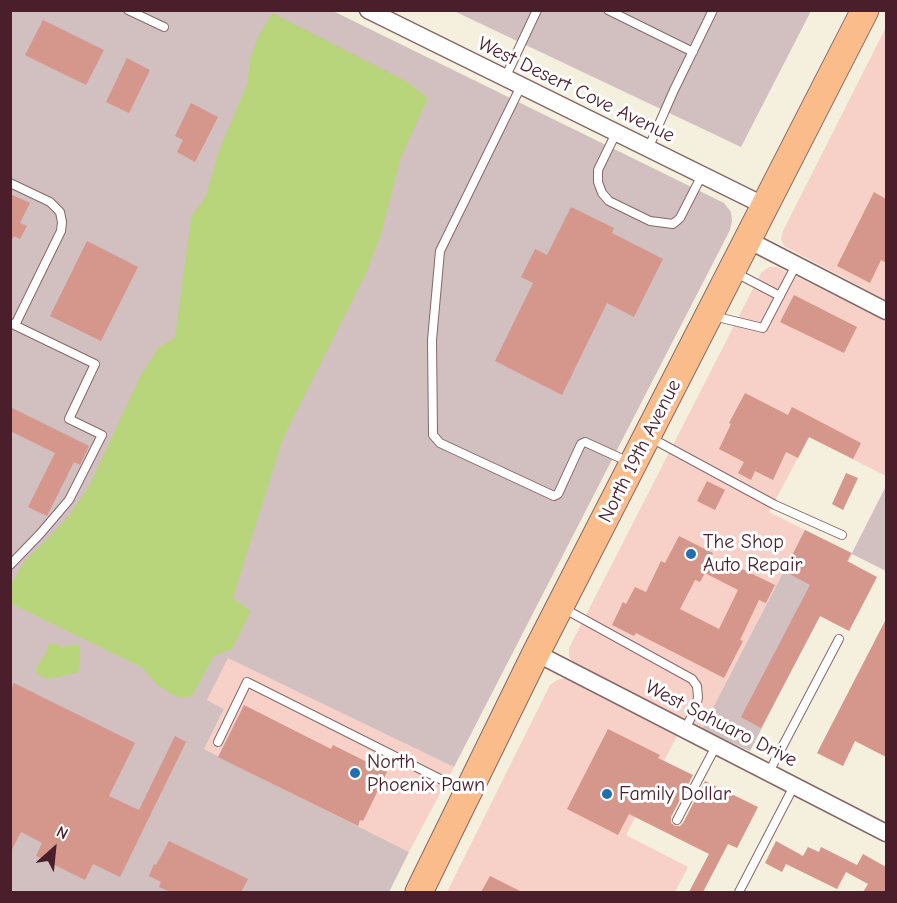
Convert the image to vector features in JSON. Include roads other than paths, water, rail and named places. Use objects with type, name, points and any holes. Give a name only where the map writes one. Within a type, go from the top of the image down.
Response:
[{"type":"main road","name":"North 19th Avenue","points":[[419,892],[536,653],[865,10]]},
{"type":"street","name":"West Desert Cove Avenue","points":[[368,10],[765,206]]},
{"type":"street","points":[[748,240],[886,311]]},
{"type":"street","name":"West Sahuaro Drive","points":[[536,653],[886,833]]},
{"type":"lane","points":[[128,10],[164,27]]},
{"type":"lane","points":[[505,78],[537,10]]},
{"type":"lane","points":[[608,10],[693,52]]},
{"type":"lane","points":[[648,149],[713,10]]},
{"type":"lane","points":[[520,86],[440,251],[432,340],[434,435],[440,443],[554,496],[558,495],[581,444],[585,442],[633,464]]},
{"type":"lane","points":[[616,133],[598,170],[598,182],[602,193],[609,201],[650,221],[673,224],[680,218],[702,175]]},
{"type":"lane","points":[[10,183],[50,202],[60,212],[63,222],[61,231],[13,324],[95,364],[69,419],[102,435],[69,500],[10,565]]},
{"type":"lane","points":[[710,315],[763,328],[796,265]]},
{"type":"lane","points":[[733,271],[780,296]]},
{"type":"lane","points":[[648,436],[775,505],[842,535]]},
{"type":"lane","points":[[560,606],[693,679],[697,686],[698,697],[696,708],[685,729]]},
{"type":"lane","points":[[769,772],[839,639]]},
{"type":"lane","points":[[218,742],[247,682],[446,780],[467,793]]},
{"type":"lane","points":[[676,820],[716,746]]},
{"type":"lane","points":[[739,892],[794,786]]},
{"type":"place","name":"The Shop Auto Repair","points":[[691,554]]},
{"type":"place","name":"North Phoenix Pawn","points":[[355,773]]},
{"type":"place","name":"Family Dollar","points":[[607,794]]}]
